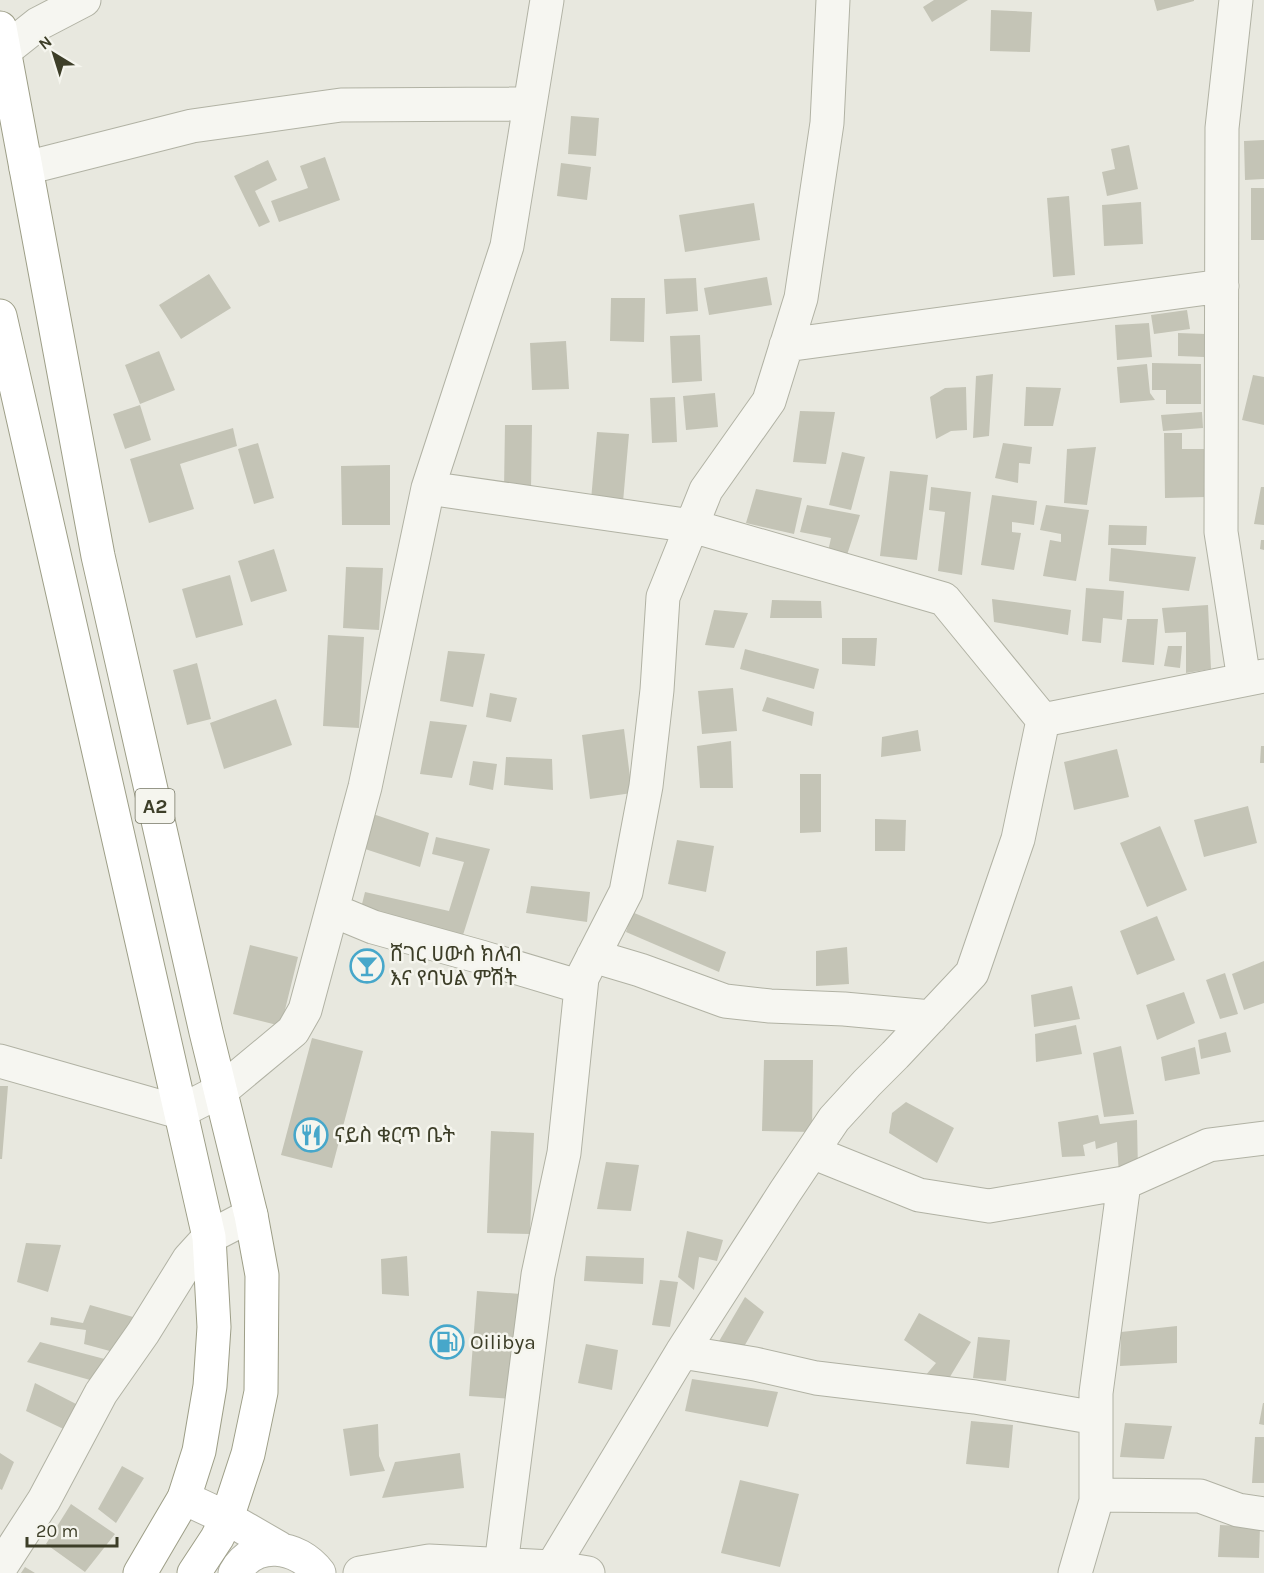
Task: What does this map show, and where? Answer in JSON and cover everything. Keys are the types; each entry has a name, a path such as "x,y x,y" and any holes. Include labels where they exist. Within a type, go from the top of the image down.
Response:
{"main road":[{"name":"A2","path":"2,40 98,556 206,1032 251,1215 262,1275 261,1392 248,1454 217,1538 194,1573"},
{"name":"A2","path":"0,316 209,1237 214,1327 210,1386 199,1451 184,1498 142,1572"},
{"path":"184,1498 226,1518 279,1548 295,1552 309,1560 319,1573"},
{"path":"236,1573 249,1558 263,1551 279,1548"}],"street":[{"path":"2,40 84,0"},
{"path":"0,1061 179,1112 222,1090 292,1031 305,1010 365,787 428,488 507,246 547,0"},
{"path":"501,1565 538,1275 564,1153 582,978 626,892 646,786 657,690 663,597 706,490 769,401 801,298 827,123 833,0"},
{"path":"1043,720 1254,678 1221,532 1222,128 1236,0"},
{"path":"26,168 192,126 341,105 530,104"},
{"path":"786,345 1222,286"},
{"path":"428,488 692,526 944,598 1043,720"},
{"path":"552,1567 682,1352 834,1119 972,973 1018,839 1043,720"},
{"path":"332,910 373,927 581,987"},
{"path":"593,956 640,970 724,1001 931,1017"},
{"path":"812,1152 920,1195 989,1206 1124,1183 1209,1145 1264,1138"},
{"path":"1075,1573 1096,1501 1096,1393 1124,1183"},
{"path":"0,1568 44,1500 101,1394 143,1333 189,1259 209,1237 251,1215"},
{"path":"682,1352 755,1364 816,1378 975,1397 1095,1418"},
{"path":"1096,1495 1200,1496 1238,1510 1264,1514"},
{"path":"360,1573 429,1561 552,1567 588,1573"}],"building":[{"path":"934,0 968,0 932,22 923,7"},
{"path":"1154,0 1194,0 1194,1 1157,11"},
{"path":"991,10 1032,12 1030,52 990,51"},
{"path":"571,116 599,118 596,156 568,154"},
{"path":"1264,140 1264,179 1245,180 1244,141"},
{"path":"1129,145 1138,189 1107,196 1102,172 1115,169 1111,149"},
{"path":"325,157 340,200 279,222 271,201 308,188 300,166"},
{"path":"268,160 277,180 255,191 270,222 259,227 234,176"},
{"path":"561,163 591,167 587,200 557,196"},
{"path":"1251,188 1264,188 1264,240 1251,240"},
{"path":"1069,196 1075,275 1053,277 1047,198"},
{"path":"1141,202 1143,244 1104,246 1102,205"},
{"path":"754,203 760,240 685,252 679,215"},
{"path":"209,274 231,308 181,339 159,305"},
{"path":"767,277 772,305 709,315 704,288"},
{"path":"696,278 698,311 666,314 664,279"},
{"path":"611,298 645,298 644,342 610,341"},
{"path":"1187,310 1190,329 1154,334 1151,315"},
{"path":"1149,323 1152,357 1117,360 1115,325"},
{"path":"1178,333 1206,334 1204,357 1178,356"},
{"path":"700,335 702,381 672,383 670,336"},
{"path":"566,341 569,389 532,390 530,343"},
{"path":"159,351 175,390 140,404 125,365"},
{"path":"1152,363 1201,364 1201,404 1166,404 1166,390 1152,390"},
{"path":"1147,364 1150,393 1155,400 1120,403 1117,367"},
{"path":"993,374 989,436 973,438 976,376"},
{"path":"1253,375 1264,377 1264,425 1242,420"},
{"path":"966,387 967,430 951,431 936,439 930,397 945,388"},
{"path":"1026,387 1061,388 1053,426 1024,426"},
{"path":"715,393 718,427 686,430 683,396"},
{"path":"675,397 677,442 652,443 650,398"},
{"path":"140,405 151,440 125,449 113,414"},
{"path":"800,411 835,412 826,464 793,462"},
{"path":"1202,412 1203,428 1163,431 1161,415"},
{"path":"505,425 532,425 531,489 504,489"},
{"path":"233,428 237,446 180,464 194,509 149,523 130,459"},
{"path":"597,432 629,434 623,502 591,500"},
{"path":"1164,433 1182,433 1182,449 1206,449 1206,497 1165,498"},
{"path":"258,443 274,498 254,504 238,449"},
{"path":"1003,443 1032,447 1030,464 1019,463 1018,483 995,478"},
{"path":"1096,447 1087,505 1064,503 1067,449"},
{"path":"842,452 865,457 851,510 829,505"},
{"path":"390,465 390,525 342,525 341,466"},
{"path":"890,471 928,475 917,560 880,556"},
{"path":"931,487 971,492 962,575 938,571 945,512 929,510"},
{"path":"1261,487 1264,487 1264,525 1254,524"},
{"path":"756,489 802,498 794,534 746,523"},
{"path":"992,495 1037,501 1034,525 1012,522 1012,532 1021,533 1014,570 981,565"},
{"path":"807,505 860,515 846,558 827,556 831,538 800,532"},
{"path":"1046,505 1089,510 1076,581 1043,576 1050,540 1061,542 1061,534 1040,530"},
{"path":"1109,525 1147,526 1146,545 1108,545"},
{"path":"1261,540 1264,540 1264,550 1260,549"},
{"path":"1111,548 1196,557 1189,591 1109,581"},
{"path":"274,549 287,591 251,602 238,561"},
{"path":"346,567 383,568 379,630 343,628"},
{"path":"230,575 243,625 196,638 182,589"},
{"path":"1086,588 1124,591 1122,620 1103,618 1101,643 1082,641"},
{"path":"992,599 1071,610 1068,635 994,622"},
{"path":"772,600 821,601 822,618 770,618"},
{"path":"1208,605 1211,669 1186,673 1186,632 1165,633 1162,608"},
{"path":"714,610 748,613 734,648 705,645"},
{"path":"1127,619 1158,619 1154,665 1122,662"},
{"path":"328,635 364,637 359,728 323,726"},
{"path":"842,638 877,638 875,666 842,664"},
{"path":"1168,646 1182,646 1180,668 1164,666"},
{"path":"745,649 819,669 814,689 740,669"},
{"path":"448,651 485,654 473,707 440,701"},
{"path":"197,663 211,719 187,725 173,670"},
{"path":"733,688 737,731 702,734 698,691"},
{"path":"490,693 517,698 511,722 486,717"},
{"path":"767,697 814,712 812,726 762,711"},
{"path":"276,699 292,745 224,769 210,723"},
{"path":"430,721 467,725 452,778 420,774"},
{"path":"624,729 632,793 590,799 582,735"},
{"path":"918,730 921,751 881,757 882,737"},
{"path":"731,741 733,788 700,788 697,746"},
{"path":"1261,746 1264,746 1264,763 1260,763"},
{"path":"1117,749 1129,797 1074,810 1064,762"},
{"path":"506,757 552,759 553,790 504,785"},
{"path":"473,761 497,764 493,790 469,785"},
{"path":"800,774 821,774 821,832 800,833"},
{"path":"1248,806 1257,843 1204,857 1194,820"},
{"path":"373,814 429,833 420,867 362,848"},
{"path":"875,819 906,820 905,851 875,851"},
{"path":"1160,826 1187,890 1147,907 1120,843"},
{"path":"436,837 490,849 463,935 359,916 365,892 449,911 464,862 432,854"},
{"path":"677,840 714,846 706,892 668,884"},
{"path":"531,886 590,892 587,922 526,913"},
{"path":"632,912 726,952 719,972 626,932"},
{"path":"1157,916 1175,960 1137,975 1120,931"},
{"path":"250,945 298,957 281,1026 233,1014"},
{"path":"847,947 849,984 816,986 816,951"},
{"path":"1264,961 1264,1003 1244,1010 1232,974"},
{"path":"1225,973 1238,1014 1220,1019 1206,980"},
{"path":"1072,986 1080,1019 1034,1027 1031,995"},
{"path":"1184,992 1195,1023 1157,1040 1146,1005"},
{"path":"1076,1025 1082,1054 1036,1062 1035,1034"},
{"path":"1226,1032 1231,1052 1201,1059 1198,1040"},
{"path":"312,1038 363,1051 332,1168 281,1155"},
{"path":"1121,1046 1134,1114 1104,1117 1093,1053"},
{"path":"1195,1047 1200,1074 1165,1081 1161,1057"},
{"path":"764,1060 813,1060 812,1132 762,1131"},
{"path":"0,1086 8,1086 2,1159 0,1159"},
{"path":"906,1102 954,1128 937,1163 889,1133 892,1113"},
{"path":"1098,1115 1100,1124 1137,1120 1138,1173 1119,1176 1117,1142 1096,1149 1095,1141 1083,1145 1085,1156 1062,1157 1058,1122"},
{"path":"491,1131 534,1133 530,1234 487,1233"},
{"path":"606,1162 639,1165 631,1211 597,1209"},
{"path":"687,1231 723,1240 717,1261 699,1257 694,1290 678,1277"},
{"path":"26,1243 61,1245 48,1292 17,1282"},
{"path":"407,1256 409,1296 382,1294 381,1259"},
{"path":"586,1256 644,1258 643,1284 584,1281"},
{"path":"660,1280 678,1282 670,1327 652,1325"},
{"path":"477,1291 521,1294 513,1399 469,1396"},
{"path":"745,1297 764,1312 738,1357 718,1343"},
{"path":"90,1305 133,1317 121,1354 84,1344 86,1330 50,1325 51,1317 83,1323"},
{"path":"919,1313 971,1342 945,1385 925,1376 936,1363 904,1340"},
{"path":"1177,1326 1177,1363 1120,1366 1121,1332"},
{"path":"978,1337 1010,1340 1006,1381 973,1378"},
{"path":"40,1342 116,1362 97,1382 27,1362"},
{"path":"586,1344 618,1350 612,1390 578,1383"},
{"path":"692,1379 778,1392 768,1427 685,1411"},
{"path":"35,1383 80,1406 74,1434 26,1411"},
{"path":"1264,1403 1264,1425 1259,1424"},
{"path":"971,1421 1013,1425 1009,1468 966,1464"},
{"path":"1125,1423 1172,1426 1164,1459 1120,1457"},
{"path":"378,1424 379,1456 385,1471 350,1476 343,1429"},
{"path":"1255,1437 1264,1437 1264,1483 1252,1483"},
{"path":"0,1453 14,1462 2,1490 0,1489"},
{"path":"460,1453 464,1488 382,1498 395,1462"},
{"path":"122,1466 144,1478 116,1523 98,1509"},
{"path":"740,1480 799,1494 780,1567 721,1553"},
{"path":"71,1504 115,1534 85,1572 46,1544"},
{"path":"1220,1525 1260,1527 1259,1558 1218,1557"},
{"path":"25,1567 35,1573 21,1573"}],"place":[{"name":"ሸገር ሀውስ ክለብ እና የባህል ምሽት","path":"367,966"},
{"name":"ናይስ ቁርጥ ቤት","path":"311,1135"},
{"name":"Oilibya","path":"447,1342"}]}
